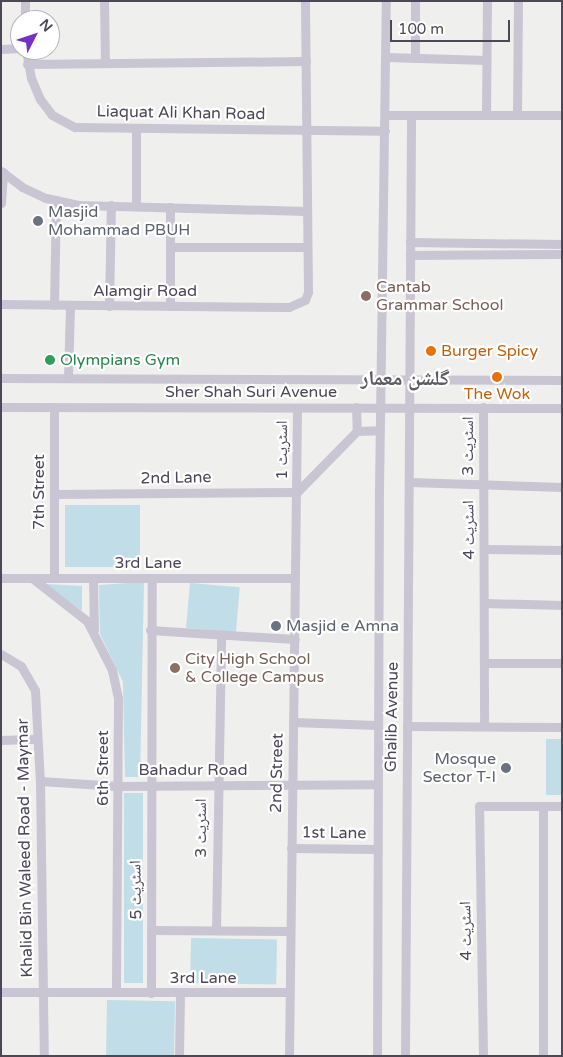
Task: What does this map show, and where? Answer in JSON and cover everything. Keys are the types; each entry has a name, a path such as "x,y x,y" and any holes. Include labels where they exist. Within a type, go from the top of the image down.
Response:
{"street":[{"path":"104,1 105,63"},
{"path":"170,247 306,247 308,129 305,1"},
{"name":"Ghalib Avenue","path":"377,1056 376,725 386,115 386,1"},
{"path":"415,1 415,58"},
{"path":"486,115 487,1"},
{"path":"517,115 518,1"},
{"path":"386,57 486,60"},
{"name":"Liaquat Ali Khan Road","path":"27,60 40,99 62,122 75,127 385,131"},
{"path":"27,64 306,61"},
{"path":"386,115 562,114"},
{"name":"Ghalib Avenue","path":"405,1056 410,482 410,115"},
{"path":"136,129 136,206"},
{"path":"2,172 22,187 56,200 111,205 306,211"},
{"path":"1,203 2,172"},
{"path":"54,305 56,200"},
{"path":"109,306 111,205"},
{"path":"170,207 170,306"},
{"path":"410,242 562,244"},
{"name":"Alamgir Road","path":"1,304 289,307 300,304 308,292 306,247"},
{"path":"410,255 562,254"},
{"path":"68,378 70,305"},
{"name":"Sher Shah Suri Avenue","path":"1,378 562,380"},
{"name":"Sher Shah Suri Avenue","path":"1,407 297,408 410,406 562,408"},
{"name":"7th Street","path":"54,407 54,578"},
{"path":"356,407 357,431"},
{"name":"اسٹریٹ 3","path":"483,407 483,485"},
{"name":"اسٹریٹ 1","path":"297,408 297,492"},
{"path":"297,492 357,431 380,430"},
{"path":"410,482 562,487"},
{"name":"اسٹریٹ 4","path":"483,485 485,603 484,726"},
{"name":"2nd Lane","path":"54,494 297,492"},
{"name":"2nd Street","path":"289,1056 291,785 297,492"},
{"path":"484,550 562,550"},
{"name":"3rd Lane","path":"1,578 295,578"},
{"name":"6th Street","path":"32,578 87,621 112,670 118,698 116,991"},
{"path":"93,578 94,633"},
{"path":"149,786 152,578"},
{"path":"485,603 562,605"},
{"path":"150,630 221,637 295,639"},
{"name":"اسٹریٹ 3","path":"216,930 216,785 221,637"},
{"name":"Khalid Bin Waleed Road - Maymar","path":"1,654 21,666 35,690 40,781 44,1056"},
{"path":"484,663 562,663"},
{"path":"293,722 376,725"},
{"path":"407,726 562,727"},
{"path":"1,740 37,739"},
{"name":"Bahadur Road","path":"40,781 118,786 376,784"},
{"name":"اسٹریٹ 5","path":"149,786 151,993"},
{"name":"اسٹریٹ 4","path":"483,1056 479,806 543,806"},
{"path":"543,1056 543,806 562,806"},
{"name":"1st Lane","path":"291,848 377,849"},
{"path":"151,930 289,931"},
{"path":"1,992 43,990 116,991"},
{"name":"3rd Lane","path":"116,991 180,994 289,992"},
{"path":"180,994 180,1056"}],"shaded area":[{"path":"65,505 140,505 140,567 65,567"},
{"path":"144,582 140,777 125,777 123,682 100,634 99,585"},
{"path":"190,583 240,587 236,632 186,628"},
{"path":"45,584 82,586 82,611"},
{"path":"546,739 562,739 562,795 546,795"},
{"path":"124,793 143,793 143,983 124,983"},
{"path":"191,938 277,940 276,984 190,983"},
{"path":"107,1000 175,1001 174,1056 106,1056"}],"place":[{"name":"Masjid Mohammad PBUH","path":"38,221"},
{"name":"Cantab Grammar School","path":"366,296"},
{"name":"Burger Spicy","path":"431,351"},
{"name":"Olympians Gym","path":"50,360"},
{"name":"The Wok","path":"497,377"},
{"name":"Masjid e Amna","path":"276,626"},
{"name":"City High School & College Campus","path":"175,668"},
{"name":"Mosque Sector T-I","path":"506,768"}],"district":[{"name":"گلشن معمار","path":"405,379"}]}
